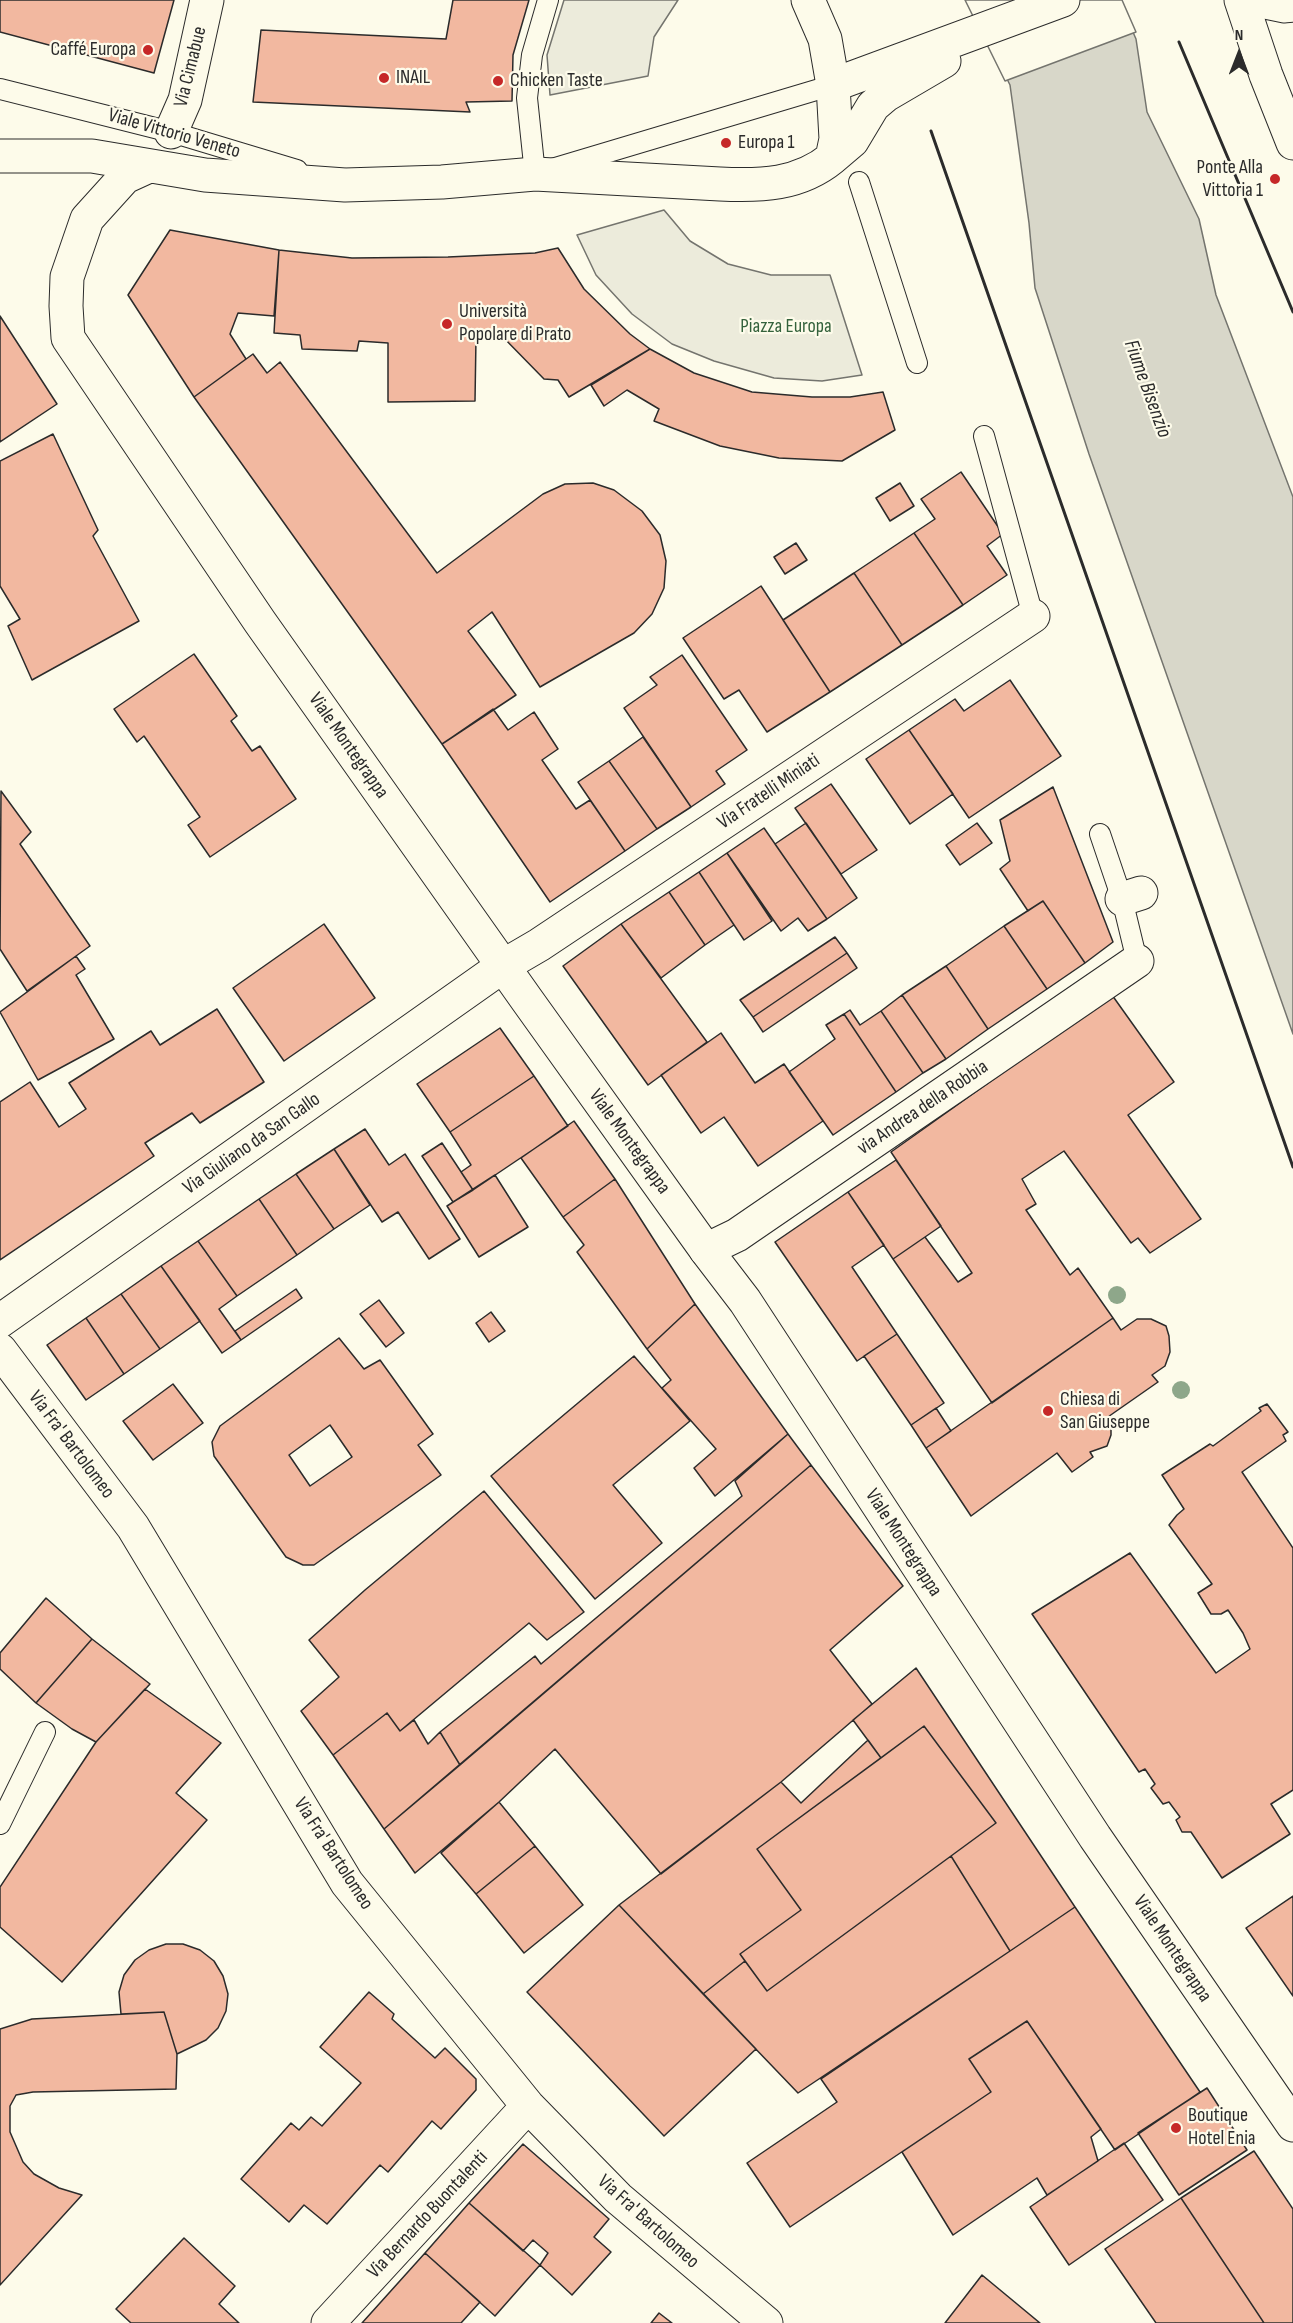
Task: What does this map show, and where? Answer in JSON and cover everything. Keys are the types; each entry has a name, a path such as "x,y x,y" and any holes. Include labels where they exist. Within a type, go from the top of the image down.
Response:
{"street":[{"name":"Via Cimabue","path":"171,132 185,100 207,0"},
{"path":"808,0 825,39 833,85 836,139 832,158"},
{"path":"833,85 1064,0"},
{"path":"1241,0 1266,75 1293,143"},
{"path":"1256,0 1285,6 1293,5"},
{"path":"535,174 720,184 788,182 810,173 852,141 873,106 886,95 1005,23"},
{"name":"Viale Vittorio Veneto","path":"0,156 92,156 205,175 345,185 442,182 535,174"},
{"name":"Viale Montegrappa","path":"149,166 125,177 87,219 67,277 68,338 260,622 503,966 745,1301 1095,1837 1293,2126"},
{"name":"Via Fratelli Miniati","path":"503,966 539,945 1033,616"},
{"name":"via Andrea della Robbia","path":"706,1250 737,1235 1137,961"},
{"name":"Via Giuliano da San Gallo","path":"0,1321 503,966"},
{"name":"Via Fra' Bartolomeo","path":"0,1350 133,1527 348,1883 528,2106 618,2198 766,2323"},
{"name":"Via Bernardo Buontalenti","path":"328,2323 528,2106"}],"lane":[{"path":"548,0 531,55 527,98 535,174 833,85"},
{"name":"Viale Vittorio Veneto","path":"0,89 171,132 345,185"},
{"path":"859,182 917,363"},
{"path":"984,436 1033,616"},
{"path":"1100,834 1131,896 1137,961"},
{"path":"0,1824 45,1732"}],"green space":[{"path":"564,0 678,0 654,37 648,76 550,95 547,55"},
{"name":"Piazza Europa","path":"664,210 690,241 728,264 771,275 830,275 862,375 822,381 774,378 714,361 672,344 632,314 596,275 577,235"}],"water":[{"name":"Fiume Bisenzio","path":"968,0 1119,0 1136,39 1147,112 1199,219 1216,295 1293,497 1293,1034 1089,454 1035,288 1029,223 1010,85"}],"pier":[{"path":"965,0 1122,0 1136,32 1005,81"}],"building":[{"path":"0,0 174,0 154,73 0,32"},
{"name":"INAIL","path":"453,0 529,0 513,55 512,101 466,102 470,112 253,102 261,30 446,39"},
{"path":"170,230 279,250 274,316 238,313 230,334 246,359 194,397 128,295"},
{"name":"Università Popolare di Prato","path":"558,248 584,289 630,334 650,349 569,397 558,380 544,379 499,333 476,338 475,401 388,402 388,343 359,341 357,351 302,349 300,335 274,333 279,250 352,258 535,253"},
{"path":"0,316 57,404 0,442"},
{"path":"650,349 694,373 752,392 812,397 850,397 883,392 895,430 842,461 779,458 720,446 654,421 659,409 627,390 604,406 591,385"},
{"path":"253,354 267,373 280,362 437,573 543,494 565,484 593,483 614,490 642,511 660,535 666,561 664,588 652,614 634,633 540,687 492,612 468,631 516,695 442,744 194,397"},
{"path":"53,434 98,530 93,536 139,621 32,680 8,626 20,619 0,586 0,461"},
{"path":"961,472 1003,534 987,546 1007,575 963,605 914,533 935,519 921,499"},
{"path":"900,483 914,506 890,521 876,498"},
{"path":"914,533 963,605 902,645 854,573"},
{"path":"796,543 807,560 785,574 774,557"},
{"path":"854,573 902,645 830,692 783,620"},
{"path":"761,586 830,692 767,732 739,690 724,699 683,638"},
{"path":"194,654 237,716 231,721 252,751 260,746 296,799 210,857 188,825 200,817 144,736 137,742 114,709"},
{"path":"682,655 747,750 716,771 725,784 691,807 624,708 657,685 650,677"},
{"path":"1010,680 1061,756 969,818 909,730 955,699 964,711"},
{"path":"493,709 508,730 534,712 558,749 542,760 576,809 590,800 625,851 550,902 442,744"},
{"path":"909,730 953,794 910,824 866,759"},
{"path":"643,737 691,807 657,829 609,761"},
{"path":"609,761 657,829 625,851 578,782"},
{"path":"831,784 877,850 841,874 795,808"},
{"path":"1053,787 1113,942 1085,963 1043,901 1028,911 1000,869 1010,861 1000,820"},
{"path":"1,791 31,832 20,844 90,946 27,991 0,949"},
{"path":"806,823 857,898 827,919 775,844"},
{"path":"977,823 992,843 960,865 946,845"},
{"path":"764,828 827,919 808,931 798,918 781,931 727,853"},
{"path":"727,853 772,921 744,940 699,872"},
{"path":"699,872 734,925 705,945 669,892"},
{"path":"669,892 705,945 661,978 621,924"},
{"path":"1043,901 1085,963 1047,989 1004,926"},
{"path":"324,924 375,998 284,1061 233,988"},
{"path":"621,924 707,1042 648,1085 563,966"},
{"path":"1004,926 1047,989 988,1029 946,966"},
{"path":"835,937 847,953 753,1017 740,1000"},
{"path":"847,953 857,968 763,1032 753,1017"},
{"path":"76,956 85,969 76,975 114,1039 38,1080 0,1012"},
{"path":"946,966 988,1029 946,1059 902,995"},
{"path":"902,995 946,1059 923,1073 881,1011"},
{"path":"1112,995 1174,1082 1128,1115 1201,1219 1150,1253 1138,1238 1131,1243 1064,1151 1022,1179 1036,1204 1026,1210 1070,1275 1078,1268 1113,1318 992,1403 893,1259 925,1237 958,1282 972,1273 891,1152"},
{"path":"217,1009 264,1082 200,1123 192,1113 145,1143 154,1156 0,1260 0,1102 30,1082 59,1127 86,1109 69,1083 151,1031 160,1045"},
{"path":"850,1010 860,1025 881,1011 923,1073 896,1092 844,1014"},
{"path":"844,1014 896,1092 833,1135 789,1072 835,1039 826,1025"},
{"path":"500,1028 534,1076 450,1132 417,1084"},
{"path":"721,1033 755,1083 784,1064 823,1121 758,1166 724,1117 701,1133 661,1075"},
{"path":"534,1076 568,1126 473,1190 461,1172 471,1165 450,1132"},
{"path":"574,1121 615,1179 563,1217 521,1158"},
{"path":"365,1129 389,1165 405,1154 460,1239 429,1259 398,1212 382,1222 334,1149"},
{"path":"442,1143 473,1190 453,1202 422,1156"},
{"path":"334,1149 370,1205 334,1229 296,1174"},
{"path":"896,1160 941,1226 893,1259 848,1192"},
{"path":"296,1174 334,1229 297,1255 259,1199"},
{"path":"495,1175 528,1227 479,1257 447,1206"},
{"path":"615,1179 695,1304 647,1349 577,1252 584,1245 563,1217"},
{"path":"848,1192 884,1245 852,1267 897,1334 857,1361 775,1242"},
{"path":"259,1199 297,1255 237,1296 198,1241"},
{"path":"198,1241 237,1296 219,1309 241,1340 222,1353 161,1266"},
{"path":"161,1266 200,1321 160,1349 121,1294"},
{"path":"296,1289 302,1298 241,1340 235,1331"},
{"path":"121,1294 160,1349 124,1374 86,1318"},
{"path":"379,1300 404,1333 386,1347 360,1314"},
{"path":"695,1304 788,1434 715,1496 694,1468 716,1449 662,1388 671,1380 647,1349"},
{"path":"491,1312 505,1331 489,1342 476,1323"},
{"path":"86,1318 124,1374 86,1400 47,1345"},
{"name":"Chiesa di San Giuseppe","path":"1113,1318 1121,1330 1137,1319 1151,1319 1166,1326 1170,1352 1165,1366 1152,1375 1158,1382 1105,1419 1111,1427 1111,1435 1107,1446 1090,1452 1093,1457 1072,1472 1057,1453 971,1516 926,1448"},
{"path":"897,1334 944,1403 911,1425 864,1356"},
{"path":"339,1338 364,1369 380,1360 433,1434 418,1445 441,1475 314,1565 303,1565 286,1557 214,1456 212,1442 220,1426","holes":["330,1425 352,1457 310,1486 289,1455"]},
{"path":"634,1356 690,1421 613,1485 662,1543 595,1599 491,1476"},
{"path":"173,1384 203,1423 153,1460 123,1421"},
{"path":"1267,1404 1288,1432 1283,1435 1286,1441 1242,1472 1293,1548 1293,1790 1271,1804 1290,1834 1222,1878 1191,1832 1182,1832 1176,1820 1180,1817 1169,1802 1163,1804 1151,1788 1155,1784 1145,1769 1139,1772 1032,1614 1130,1553 1216,1673 1250,1649 1228,1610 1221,1614 1211,1614 1198,1593 1212,1584 1169,1525 1184,1509 1162,1475 1210,1444 1213,1446 1261,1411 1259,1408"},
{"path":"936,1408 951,1431 926,1448 911,1425"},
{"path":"788,1434 811,1465 460,1765 440,1732 535,1656 541,1664 742,1496 735,1481"},
{"path":"811,1465 903,1586 830,1650 872,1704 781,1782 661,1874 555,1749 499,1802 415,1873 384,1829"},
{"path":"484,1491 584,1612 547,1640 529,1623 400,1731 387,1713 333,1755 301,1711 339,1677 309,1640"},
{"path":"46,1598 92,1639 36,1703 0,1669 0,1653"},
{"path":"92,1639 150,1684 96,1742 72,1729 36,1703"},
{"path":"916,1668 1075,1907 1010,1951 951,1856 996,1823 924,1726 881,1758 853,1720"},
{"path":"145,1689 221,1743 176,1793 207,1820 62,1982 0,1927 0,1887 96,1742"},
{"path":"387,1713 400,1731 414,1720 428,1744 440,1732 460,1765 384,1829 333,1755"},
{"path":"924,1726 996,1823 767,1991 740,1954 801,1910 757,1849"},
{"path":"868,1740 881,1758 757,1849 801,1910 740,1954 745,1961 703,1994 619,1905 781,1782 801,1803"},
{"path":"499,1802 535,1846 476,1894 441,1853"},
{"path":"535,1846 583,1905 524,1953 476,1894"},
{"path":"951,1856 1010,1951 798,2093 703,1994 745,1961 767,1991"},
{"path":"1293,1896 1293,1996 1246,1928"},
{"path":"619,1905 756,2049 664,2136 527,1992"},
{"path":"1075,1907 1200,2092 1115,2150 1027,2021 969,2059 991,2092 790,2227 747,2163 837,2102 821,2079"},
{"path":"166,1944 183,1944 200,1950 214,1961 223,1976 228,1994 226,2011 218,2028 206,2040 177,2054 164,2012 121,2014 119,1992 124,1975 135,1960 149,1950"},
{"path":"369,1992 394,2014 392,2019 435,2058 445,2048 476,2079 476,2090 441,2129 432,2121 388,2172 380,2165 327,2224 304,2205 289,2222 241,2179 291,2123 299,2130 311,2117 322,2126 361,2083 320,2047"},
{"path":"164,2012 177,2054 176,2089 33,2092 16,2095 10,2106 10,2132 23,2162 34,2174 59,2188 82,2195 0,2285 0,2029 32,2019"},
{"path":"1027,2021 1101,2129 1091,2137 1098,2161 1047,2195 1037,2178 953,2235 902,2152 991,2092 969,2059"},
{"path":"1207,2088 1247,2150 1179,2195 1138,2133"},
{"path":"1124,2143 1163,2200 1069,2265 1030,2207"},
{"path":"523,2144 609,2219 594,2237 611,2252 572,2295 540,2265 548,2253 533,2240 523,2251 469,2203"},
{"path":"1254,2151 1293,2209 1293,2323 1264,2323 1181,2198"},
{"path":"1181,2198 1264,2323 1156,2323 1105,2249"},
{"path":"469,2203 540,2265 495,2316 425,2253"},
{"path":"184,2238 235,2286 219,2304 239,2323 131,2323 116,2309"},
{"path":"425,2253 480,2302 461,2323 362,2323"},
{"path":"982,2275 1040,2323 945,2323"},
{"path":"659,2313 672,2323 651,2323"}],"wall":[{"path":"1179,42 1293,312"},
{"path":"931,131 1293,1167"}],"place":[{"name":"Caffé Europa","path":"148,50"},
{"name":"INAIL","path":"384,78"},
{"name":"Chicken Taste","path":"498,81"},
{"name":"Europa 1","path":"726,143"},
{"name":"Ponte Alla Vittoria 1","path":"1275,179"},
{"name":"Università Popolare di Prato","path":"447,324"},
{"name":"Chiesa di San Giuseppe","path":"1048,1411"},
{"name":"Boutique Hotel Enia","path":"1176,2128"}]}
